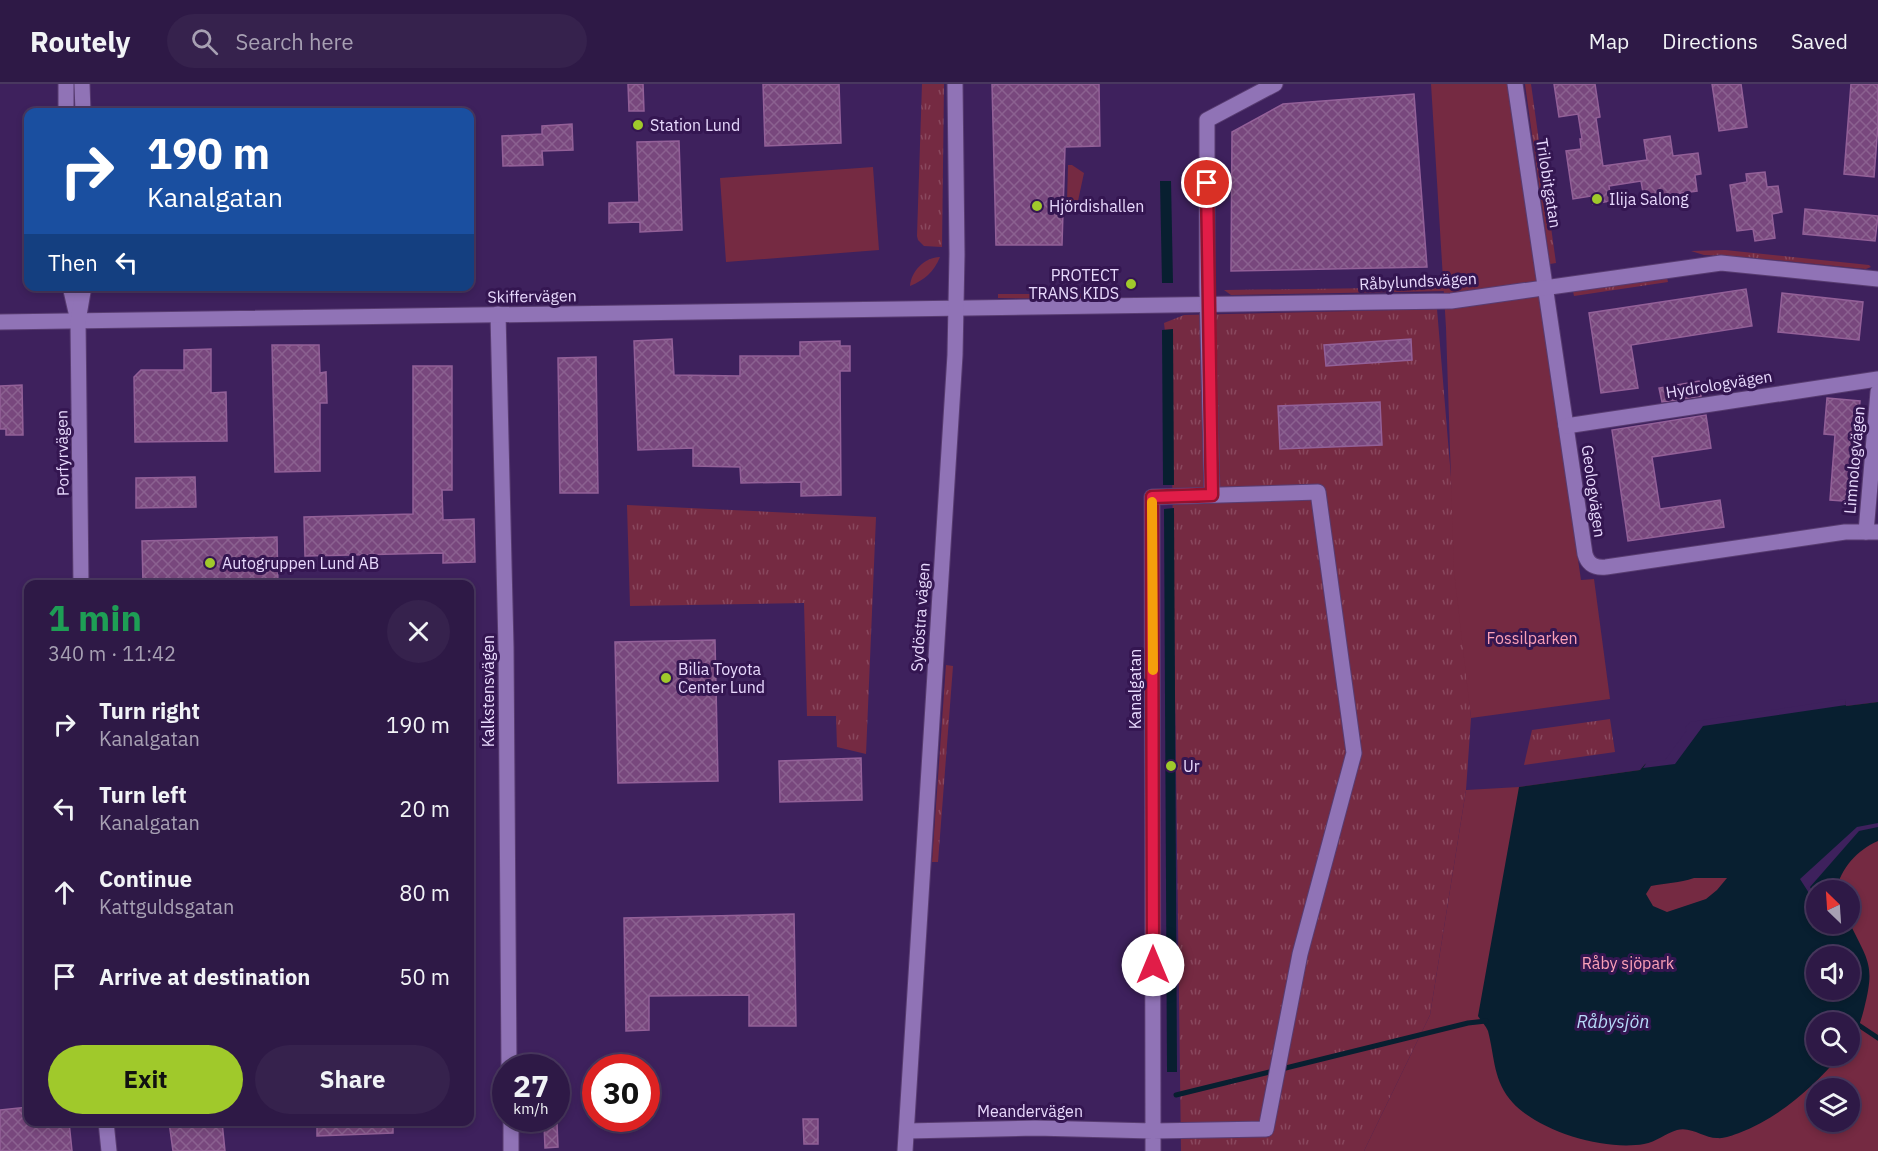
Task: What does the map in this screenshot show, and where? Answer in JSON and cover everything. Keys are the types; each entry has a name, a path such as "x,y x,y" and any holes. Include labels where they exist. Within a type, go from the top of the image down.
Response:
{"street":[{"path":"66,84 66,108"},
{"path":"82,84 83,108"},
{"name":"Sydöstra vägen","path":"905,1151 950,440 956,307 955,84"},
{"path":"1212,495 1207,120 1275,84"},
{"name":"Trilobitgatan","path":"1515,84 1546,288"},
{"name":"Råbylundsvägen","path":"956,307 1451,301 1721,262 1878,279"},
{"name":"Geologvägen","path":"1546,288 1585,554 1590,563 1606,567 1845,532 1872,532"},
{"name":"Porfyrvägen","path":"71,291 78,321"},
{"name":"Porfyrvägen","path":"81,580 78,321 83,291"},
{"name":"Skiffervägen","path":"0,322 956,307"},
{"name":"Kalkstensvägen","path":"498,314 506,647 509,1054"},
{"name":"Hydrologvägen","path":"1566,426 1878,379"},
{"name":"Limnologvägen","path":"1872,532 1878,392"},
{"name":"Kanalgatan","path":"1153,1151 1152,497 1318,492 1354,753 1300,954 1275,1081"},
{"name":"Meandervägen","path":"907,1131 1035,1128 1153,1131 1266,1129 1275,1081"},
{"path":"106,1126 109,1151"},
{"path":"511,1132 511,1151"}],"green space":[{"path":"922,84 944,84 942,247 924,246 917,236"},
{"name":"Fossilparken","path":"1431,84 1509,84 1581,580 1594,579 1610,699 1471,718 1454,571 1446,328"},
{"path":"1525,84 1531,84 1556,263 1550,264"},
{"path":"1068,165 1084,173 1078,201 1067,202"},
{"path":"873,167 879,250 726,262 720,178"},
{"path":"1725,250 1871,267 1866,269 1704,255 1691,251"},
{"path":"940,257 928,275 910,286 913,275 924,262"},
{"path":"1667,278 1668,282 1574,296 1573,291"},
{"path":"1450,287 1450,291 1231,295 1224,290"},
{"path":"998,294 1092,294 1091,299 998,298"},
{"path":"1437,309 1471,718 1466,790 1430,1015 1364,1151 1181,1151 1171,384 1164,323 1184,315"},
{"path":"627,505 876,517 866,754 837,747 836,716 807,716 804,603 630,606"},
{"path":"946,665 953,666 938,862 932,862"},
{"name":"Råbysjön","path":"1845,701 1846,706 1878,702 1878,1151 1364,1151 1430,1015 1466,790 1519,787 1640,770 1645,764 1665,761"},
{"path":"1610,719 1615,752 1524,765 1532,730"}],"water":[{"path":"1160,181 1171,181 1173,283 1162,283"},
{"path":"1173,329 1174,485 1163,485 1162,330"},
{"path":"1174,508 1177,1072 1167,1072 1164,509"},
{"name":"Råbysjön","path":"1845,701 1846,706 1878,702 1878,841 1863,849 1851,861 1840,880 1806,880 1806,934 1855,934 1866,956 1869,983 1860,1022 1860,1012 1806,1012 1806,1066 1830,1066 1819,1078 1806,1078 1806,1090 1768,1119 1725,1137 1717,1138 1682,1129 1644,1144 1611,1145 1556,1131 1539,1123 1513,1103 1506,1095 1498,1078 1488,1031 1478,1016 1519,787 1640,770 1645,764 1665,761 1693,724","holes":["1694,878 1727,878 1706,899 1667,912 1653,906 1646,894 1651,886"]}],"pier":[{"path":"1845,699 1846,705 1703,726 1675,764 1643,768 1647,762 1665,760 1687,730 1685,728 1690,722"},
{"path":"1878,823 1878,827 1859,831 1816,880 1806,880 1806,888 1800,879 1857,827"}],"building":[{"path":"628,84 643,84 644,111 629,111"},
{"path":"763,84 839,84 841,143 765,146"},
{"path":"992,84 1099,84 1100,146 1065,147 1062,245 996,245"},
{"path":"1554,84 1595,84 1600,117 1596,118 1603,166 1647,160 1644,140 1670,136 1673,156 1698,153 1701,174 1695,175 1697,191 1644,198 1641,181 1609,186 1611,201 1593,204 1591,196 1573,199 1566,151 1581,149 1580,139 1582,139 1578,114 1559,117"},
{"path":"1712,84 1741,84 1747,127 1719,131"},
{"path":"1851,84 1878,84 1874,177 1844,174"},
{"path":"1414,94 1427,267 1231,271 1232,132 1283,104"},
{"path":"572,124 573,150 542,151 543,165 503,166 502,136 542,134 542,126"},
{"path":"679,141 682,230 640,232 640,222 609,223 609,203 639,202 637,142"},
{"path":"1765,172 1767,187 1778,186 1782,212 1772,214 1775,238 1755,241 1753,229 1737,231 1730,185 1747,182 1746,174"},
{"path":"1805,209 1878,216 1875,241 1803,234"},
{"path":"1746,289 1752,326 1631,345 1638,388 1601,393 1589,313"},
{"path":"1782,293 1863,302 1859,340 1778,332"},
{"path":"672,339 674,375 740,376 740,356 800,356 800,342 840,341 840,346 850,346 850,371 840,371 841,495 801,496 801,482 741,483 740,467 693,466 693,448 638,450 634,341"},
{"path":"1411,339 1412,360 1326,366 1324,345"},
{"path":"272,345 319,345 320,373 326,372 327,403 320,403 320,471 275,472"},
{"path":"211,349 211,393 226,392 227,441 135,442 134,377 141,370 184,370 184,350"},
{"path":"596,357 598,493 560,493 558,358"},
{"path":"413,366 452,366 452,490 442,490 443,520 474,519 475,562 443,563 443,553 305,556 304,517 413,514"},
{"path":"1699,381 1701,396 1662,402 1659,388"},
{"path":"22,385 23,435 6,435 6,429 0,429 0,386"},
{"path":"1827,398 1860,401 1857,434 1862,434 1857,502 1830,500 1835,435 1824,434"},
{"path":"1380,402 1382,445 1280,449 1278,406"},
{"path":"1706,415 1711,448 1652,457 1660,509 1720,500 1724,527 1628,541 1612,430"},
{"path":"195,477 196,507 136,508 136,478"},
{"name":"Autogruppen Lund AB","path":"277,537 278,580 143,580 142,541"},
{"name":"Bilia Toyota Center Lund","path":"715,640 718,781 618,783 615,642"},
{"path":"861,758 862,800 780,802 779,761"},
{"path":"794,914 796,1026 749,1026 749,995 649,996 649,1030 626,1031 624,918"},
{"path":"24,1107 24,1126 69,1126 72,1151 0,1151 0,1110"},
{"path":"803,1119 818,1119 818,1144 804,1144"},
{"path":"170,1126 222,1126 225,1151 173,1151"},
{"path":"317,1126 393,1126 393,1133 317,1136"},
{"path":"544,1132 557,1132 558,1147 545,1148"}],"waterway":[{"path":"1176,1095 1468,1023 1486,1021"},
{"path":"1860,1026 1878,1038"}],"slow traffic":[{"path":"1152,502 1153,670"}],"place":[{"name":"Station Lund","path":"638,125"},
{"name":"Ilija Salong","path":"1597,199"},
{"name":"Hjördishallen","path":"1037,206"},
{"name":"PROTECT TRANS KIDS","path":"1131,284"},
{"name":"Autogruppen Lund AB","path":"210,563"},
{"name":"Bilia Toyota Center Lund","path":"666,678"},
{"name":"Ur","path":"1171,766"}],"route":[{"path":"1153,965 1152,497 1212,495 1207,183"}],"park label":[{"name":"Råby sjöpark","path":"1628,963"}]}
